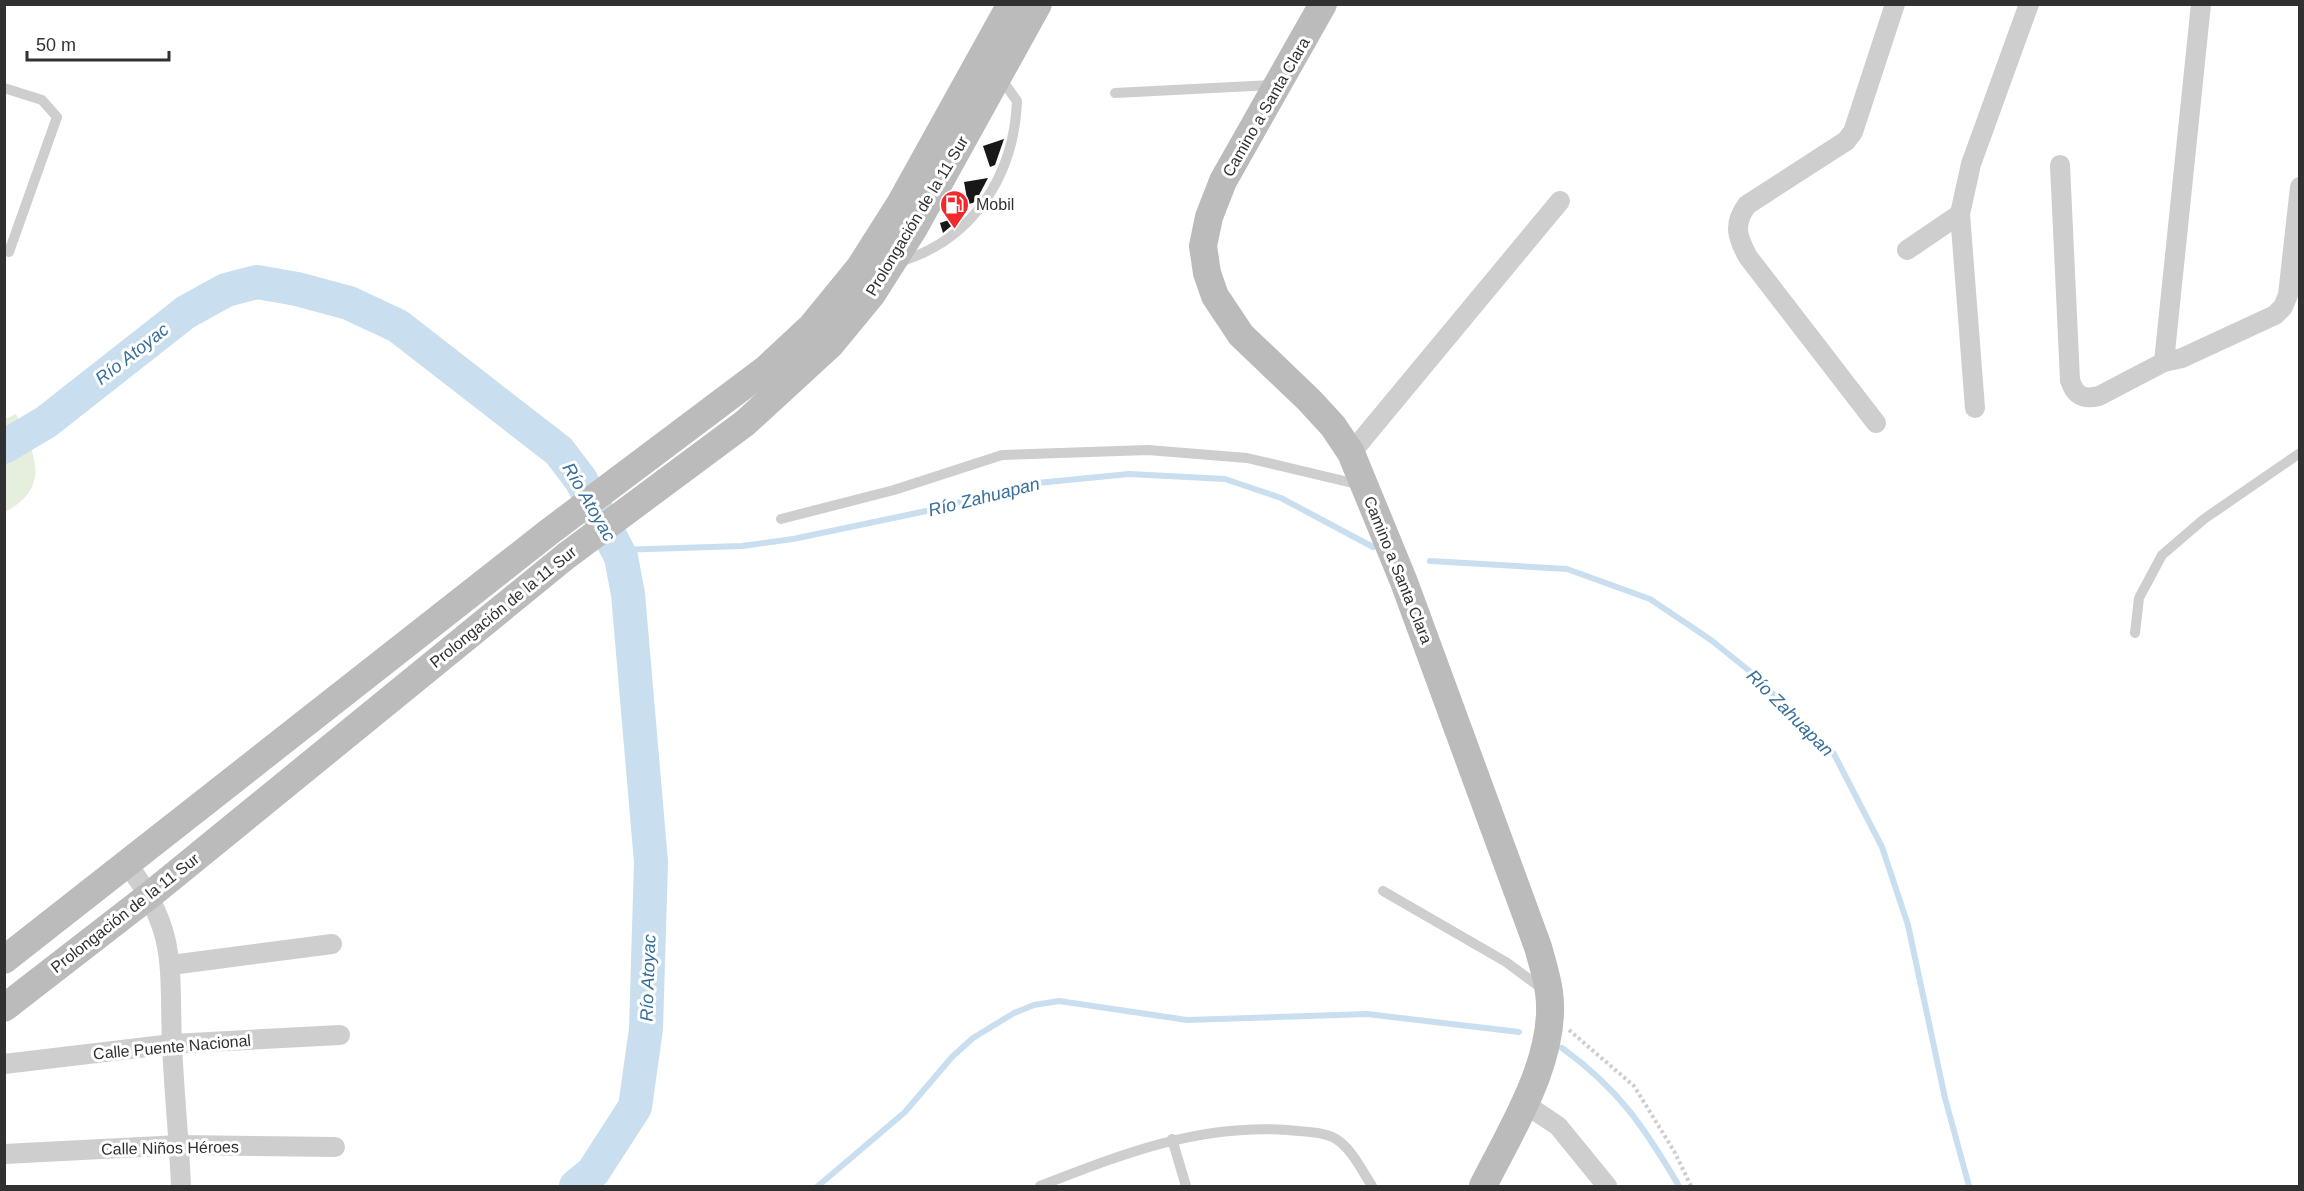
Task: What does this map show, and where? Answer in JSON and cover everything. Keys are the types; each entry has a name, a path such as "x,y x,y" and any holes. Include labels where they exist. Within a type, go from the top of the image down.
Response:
{"main road":[{"name":"Prolongación de la 11 Sur","path":"4,960 660,448 766,369 820,336 872,294 891,265 990,68 1011,4"},
{"name":"Prolongación de la 11 Sur","path":"4,1008 150,895 566,556 753,417 820,336 860,267 990,68 1038,4"},
{"name":"Camino a Santa Clara","path":"1323,4 1223,181 1209,217 1203,246 1207,273 1215,296 1241,335 1309,399 1333,426 1351,453 1404,582 1518,887 1538,947 1549,1004 1544,1054 1525,1104 1483,1186"}],"street":[{"path":"1876,423 1748,257 1736,230 1739,215 1747,205 1846,141 1853,132 1895,4"},
{"path":"1975,408 1960,214 1971,164 2029,4"},
{"path":"2164,362 2201,4"},
{"path":"2060,165 2070,380 2074,391 2080,397 2099,396 2164,362 2182,358 2275,315 2283,307 2288,296 2300,187"},
{"path":"1351,453 1560,201"},
{"path":"1907,250 1960,214"},
{"path":"128,865 150,895 159,914 171,965 172,1044 181,1186"},
{"path":"171,965 332,944"},
{"name":"Calle Puente Nacional","path":"4,1064 172,1044 340,1035"},
{"path":"1525,1104 1558,1126 1607,1186"},
{"name":"Calle Niños Héroes","path":"4,1154 180,1145 335,1147"}],"lane":[{"path":"891,265 927,252 959,231 985,203 996,187 1012,146 1017,101 990,68"},
{"path":"1115,93 1279,84"},
{"path":"4,88 42,100 57,117 9,252"},
{"path":"781,519 894,490 1002,455 1148,450 1247,458 1365,486"},
{"path":"2135,633 2139,598 2162,555 2204,519 2300,453"},
{"path":"1383,891 1506,962 1549,1004"},
{"path":"1040,1186 1126,1152 1172,1139 1255,1128 1324,1133 1338,1140 1352,1154 1371,1186"},
{"path":"1172,1139 1186,1186"}],"path":[{"path":"1549,1004 1634,1086 1674,1151 1691,1186"}],"green space":[{"path":"16,414 33,455 34,480 30,491 20,502 5,512 5,419"}],"building":[{"path":"1004,139 995,165 990,167 983,146"},
{"name":"Mobil","path":"988,178 978,197 973,203 968,204 964,182"},
{"path":"963,216 943,233 940,223"}],"waterway":[{"name":"Río Atoyac","path":"4,447 46,422 186,312 226,290 257,282 297,289 349,303 398,326 559,451 581,480 621,557 628,594 651,862 646,1029 635,1107 593,1172 576,1186"},
{"name":"Río Zahuapan","path":"617,550 742,546 793,539 931,510 1027,484 1129,474 1225,479 1281,498 1373,547"},
{"name":"Río Zahuapan","path":"1430,561 1567,569 1650,599 1711,640 1752,673 1834,754 1882,847 1908,925 1945,1098 1969,1186"},
{"path":"818,1186 905,1112 952,1057 973,1038 1014,1013 1034,1005 1059,1001 1187,1020 1367,1014 1519,1032"},
{"path":"1562,1048 1582,1063 1629,1110 1679,1186"}],"place":[{"name":"Mobil","path":"955,230"}]}
